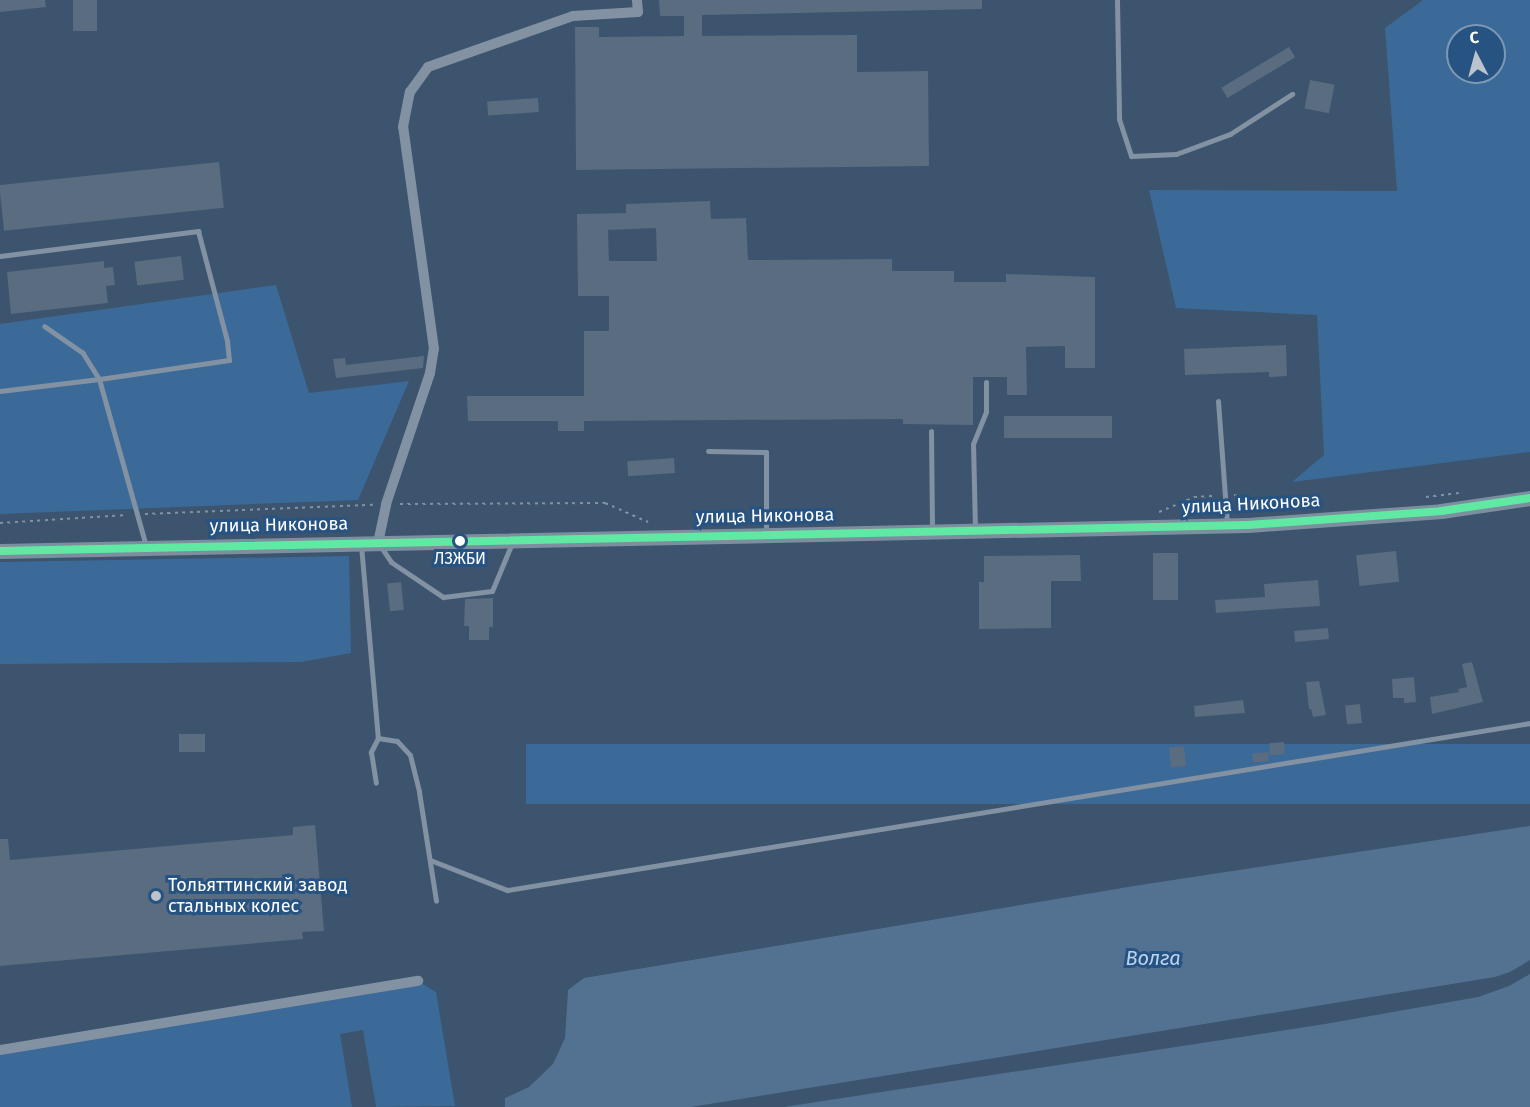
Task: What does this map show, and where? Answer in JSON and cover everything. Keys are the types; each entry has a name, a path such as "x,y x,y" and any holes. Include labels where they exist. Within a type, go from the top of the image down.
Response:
{"main road":[{"name":"улица Никонова","path":"0,550 512,542 1227,526 1441,511 1530,498"}],"street":[{"path":"378,543 386,504 430,373 434,348 403,127 410,92 428,67 573,16 638,12 637,0"},
{"path":"0,1050 418,981"}],"lane":[{"path":"1118,0 1119,120 1131,156 1176,154 1230,134 1292,94"},
{"path":"0,256 198,231 227,341 229,360 0,391"},
{"path":"44,326 83,353 99,379 146,548"},
{"path":"975,531 973,444 986,411 986,382"},
{"path":"1218,401 1227,526"},
{"path":"931,431 932,532"},
{"path":"708,451 766,452 766,536"},
{"path":"378,543 391,562 443,597 492,591 512,542"},
{"path":"361,543 378,738 371,753 376,783"},
{"path":"430,860 507,890 1530,723"},
{"path":"378,738 397,741 410,755 419,792 436,901"}],"shaded area":[{"path":"1423,0 1530,0 1530,452 1292,482 1324,455 1317,315 1176,308 1149,190 1397,191 1385,28"},
{"path":"276,285 309,393 409,381 358,500 0,514 0,324"},
{"path":"349,556 351,653 301,662 0,664 0,562"},
{"path":"526,744 1530,744 1530,804 526,804"},
{"path":"418,981 436,992 455,1106 376,1107 363,1030 340,1034 352,1107 0,1107 0,1050"}],"water":[{"name":"Волга","path":"1530,826 1530,960 1510,972 1495,977 691,1107 505,1107 505,1098 529,1087 553,1064 565,1038 568,990 584,978 1140,885"},
{"path":"1530,974 1530,1107 784,1107 1325,1024 1478,997 1509,986"}],"building":[{"path":"0,0 45,0 46,7 0,12"},
{"path":"73,0 97,0 97,31 73,31"},
{"path":"659,0 982,0 982,9 702,15 702,36 857,35 857,72 928,71 929,166 576,170 575,27 599,27 599,37 684,36 684,16 660,16"},
{"path":"1289,47 1295,57 1227,98 1221,88"},
{"path":"1310,80 1335,85 1329,113 1304,108"},
{"path":"538,98 539,112 488,116 487,102"},
{"path":"219,162 224,208 4,231 0,185"},
{"path":"710,201 711,219 746,218 748,260 892,259 892,271 954,271 954,282 1006,282 1006,274 1095,277 1095,368 1065,368 1065,346 1026,347 1027,395 1007,395 1007,377 973,377 973,425 903,424 903,419 584,421 584,431 558,431 558,421 468,421 467,396 584,396 584,331 609,331 609,296 578,296 577,214 626,213 626,204","holes":["656,228 657,261 609,261 608,230"]},
{"path":"181,256 184,280 137,286 134,262"},
{"path":"104,261 104,268 113,267 115,285 106,286 108,303 11,314 7,272"},
{"path":"1286,345 1287,376 1269,377 1269,372 1185,375 1184,349"},
{"path":"424,356 423,368 336,378 333,359 345,358 346,365"},
{"path":"1004,416 1112,416 1112,438 1004,438"},
{"path":"674,458 675,473 628,476 627,461"},
{"path":"1396,551 1399,582 1359,586 1356,555"},
{"path":"1153,553 1178,553 1178,600 1153,600"},
{"path":"1080,555 1081,581 1051,581 1051,628 979,629 979,582 984,582 984,556"},
{"path":"1318,580 1320,606 1216,613 1215,600 1265,597 1264,584"},
{"path":"401,582 404,610 390,611 387,583"},
{"path":"493,598 493,627 489,627 489,640 469,640 469,626 464,626 465,599"},
{"path":"1328,628 1329,639 1295,642 1294,631"},
{"path":"1472,662 1483,702 1432,714 1430,697 1459,692 1458,689 1467,687 1462,664"},
{"path":"1414,677 1416,702 1404,703 1404,698 1393,698 1392,679"},
{"path":"1319,681 1326,715 1313,717 1309,709 1306,682"},
{"path":"1243,700 1245,713 1195,717 1194,706"},
{"path":"1360,704 1362,723 1347,724 1345,706"},
{"path":"179,734 205,734 205,752 179,752"},
{"path":"1284,742 1285,754 1270,755 1269,743"},
{"path":"1184,746 1186,766 1171,767 1169,748"},
{"path":"1268,752 1269,761 1253,763 1252,754"},
{"name":"Тольяттинский завод стальных колес","path":"315,825 324,931 302,932 303,939 0,966 0,839 8,839 10,860 293,835 293,827"}],"transit line":[{"path":"0,551 1248,525 1441,511 1530,498"}],"place":[{"name":"ЛЗЖБИ","path":"460,541"},
{"name":"Тольяттинский завод стальных колес","path":"156,896"}]}
